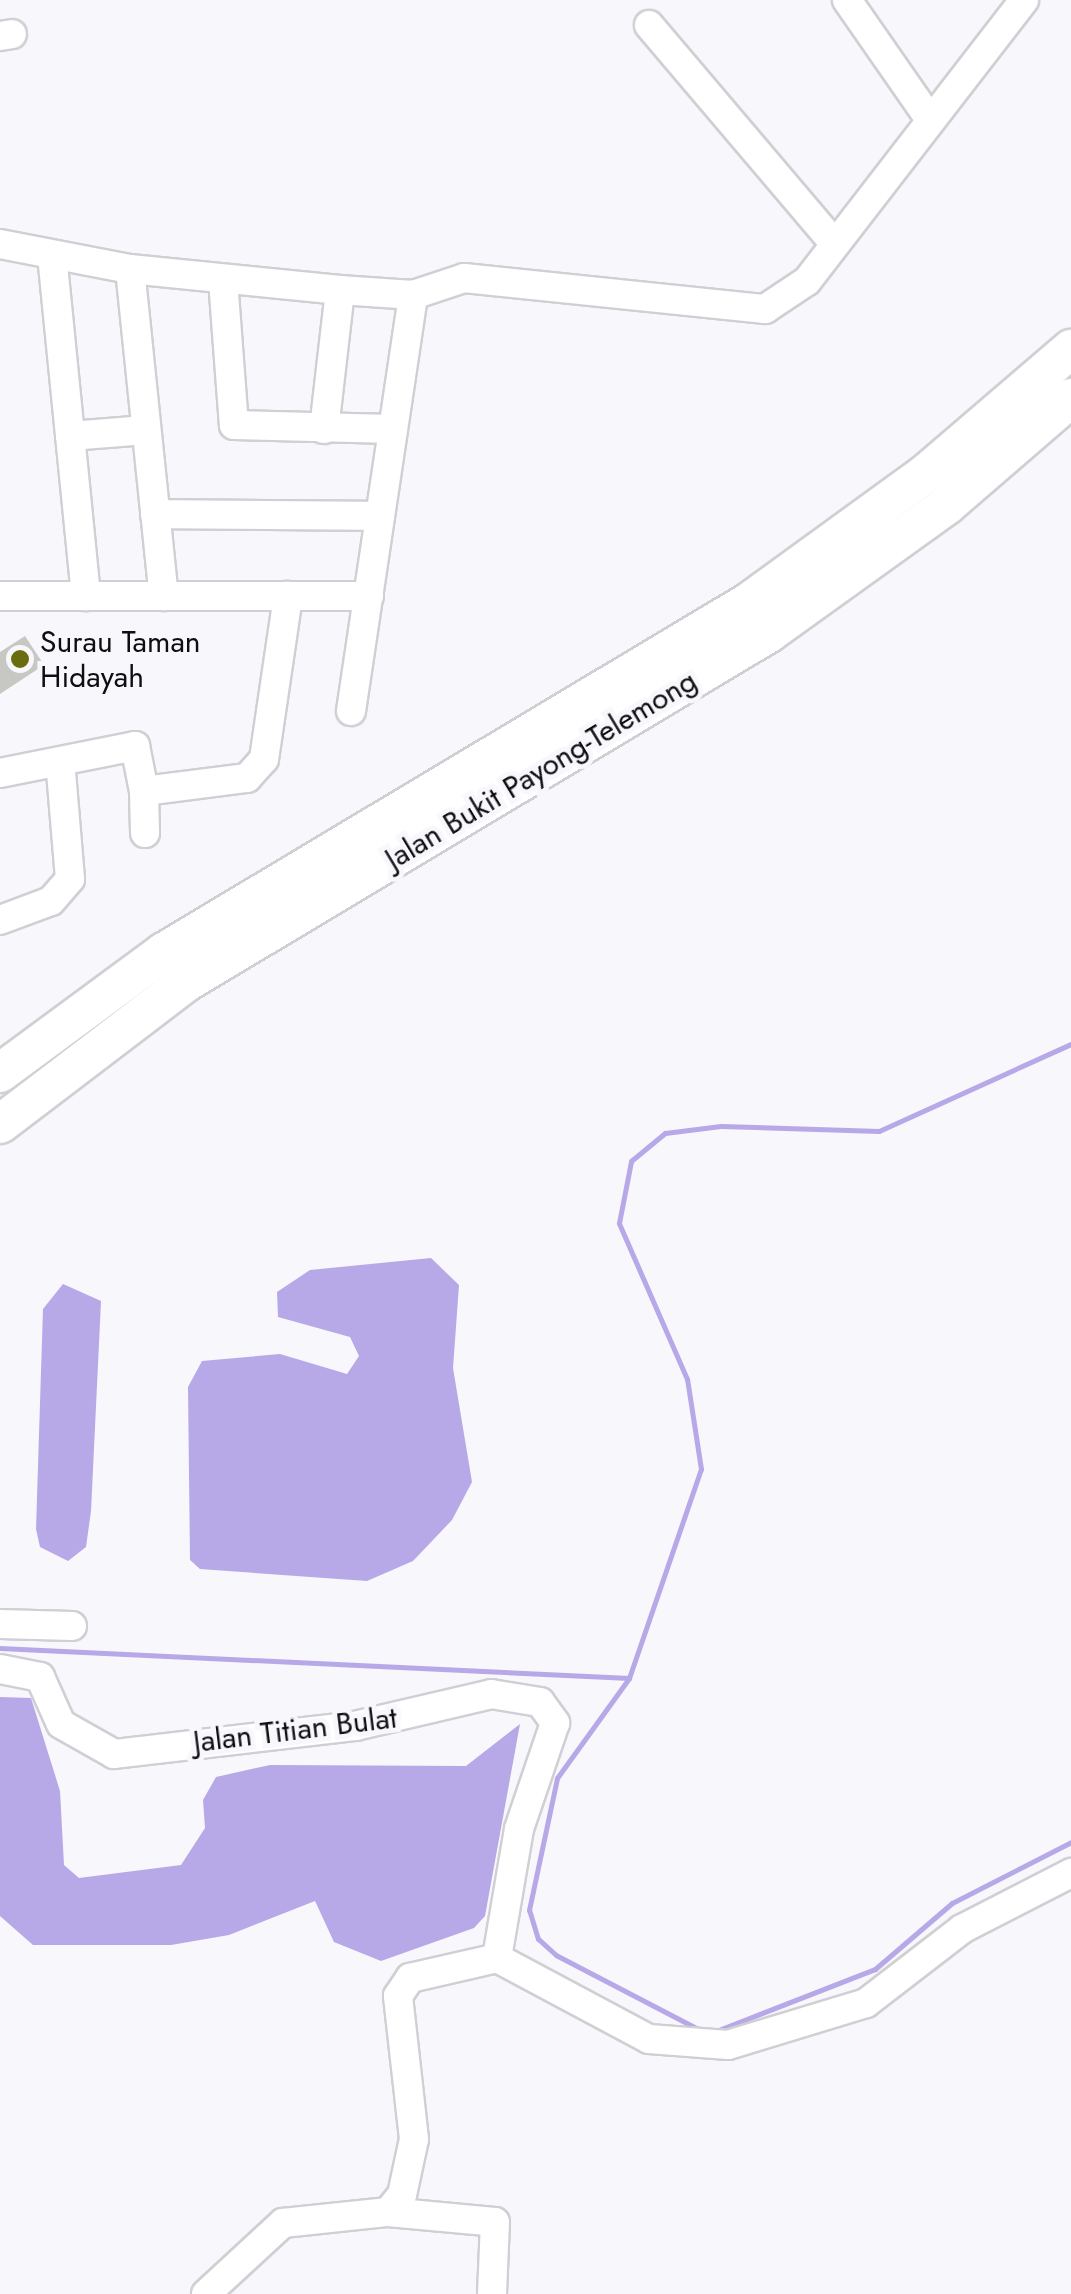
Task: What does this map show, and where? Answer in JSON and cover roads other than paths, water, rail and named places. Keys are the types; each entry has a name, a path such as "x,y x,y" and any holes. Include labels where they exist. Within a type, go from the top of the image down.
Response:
{"highway":[{"name":"Jalan Bukit Payong-Telemong","path":"0,1073 164,952 749,602 924,476 1071,349"},
{"name":"Jalan Bukit Payong-Telemong","path":"0,1124 184,983 769,633 947,505 1071,398"}],"street":[{"path":"847,0 929,118"},
{"path":"0,244 130,269 340,290 414,295 464,278 765,309 792,297 1024,0"},
{"path":"649,25 835,244"},
{"path":"52,255 86,596"},
{"path":"130,269 164,596"},
{"path":"224,280 234,425 393,430"},
{"path":"324,429 340,290"},
{"path":"352,711 414,295"},
{"path":"70,436 146,430"},
{"path":"155,514 380,516"},
{"path":"0,596 368,596"},
{"path":"144,791 236,782 258,769 288,596"},
{"path":"0,773 135,746 144,791 145,833"},
{"path":"0,920 52,901 70,879 60,760"},
{"path":"0,1624 72,1626"},
{"name":"Jalan Titian Bulat","path":"0,1669 40,1677 61,1724 114,1754 355,1726 491,1694 540,1702 554,1722 519,1829 497,1958"},
{"path":"388,2212 407,2185 414,2138 399,1990 410,1978 497,1958 648,2039 728,2045 866,2003 962,1929 1071,1873"},
{"path":"206,2294 282,2223 388,2212 495,2222 492,2294"}],"waterway":[{"path":"700,2030 556,1955 538,1939 529,1910 557,1778 629,1678 701,1469 687,1379 619,1223 631,1161 665,1133 721,1126 879,1131 1071,1044"},
{"path":"0,1648 629,1678"},
{"path":"716,2031 875,1969 952,1903 1071,1842"}],"place":[{"name":"Surau Taman Hidayah","path":"20,659"}]}
